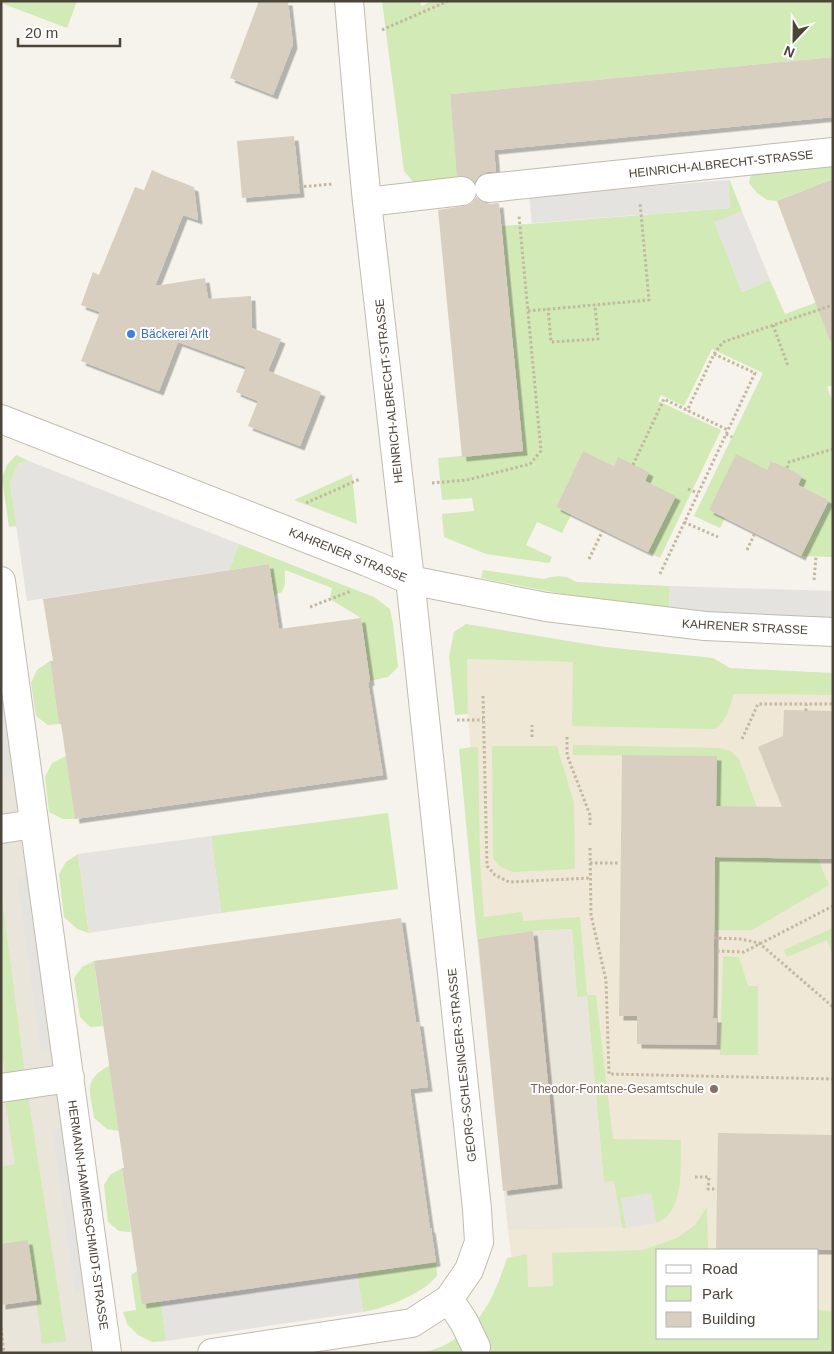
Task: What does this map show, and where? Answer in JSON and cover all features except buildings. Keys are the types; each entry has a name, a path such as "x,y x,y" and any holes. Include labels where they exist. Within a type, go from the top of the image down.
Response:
{"street":[{"name":"HEINRICH-ALBRECHT-STRASSE","path":"349,1 367,202 410,580"},
{"name":"HEINRICH-ALBRECHT-STRASSE","path":"489,188 833,152"},
{"path":"367,202 462,191"},
{"name":"KAHRENER STRASSE","path":"1,419 410,580 546,607 705,626 833,632"},
{"name":"GEORG-SCHLESINGER-STRASSE","path":"212,1353 412,1323 449,1299 469,1270 479,1242 410,580"},
{"path":"1,581 34,824 1,829"},
{"name":"HERMANN-HAMMERSCHMIDT-STRASSE","path":"34,824 107,1353"},
{"path":"1,1088 70,1078"},
{"path":"449,1299 476,1347"}],"path":[{"path":"379,31 448,1"},
{"path":"528,310 649,300 637,172"},
{"path":"299,187 332,184"},
{"path":"431,483 467,480 530,464 541,451 520,224"},
{"path":"548,308 550,342 582,340 598,338 595,305"},
{"path":"687,410 714,354 723,342 833,305"},
{"path":"773,325 788,366"},
{"path":"660,574 755,373 714,354"},
{"path":"633,465 664,400 687,410 727,432 732,438"},
{"path":"787,468 789,462 833,448"},
{"path":"298,507 360,479"},
{"path":"688,489 698,493"},
{"path":"684,522 718,537"},
{"path":"589,560 603,530"},
{"path":"747,550 755,533"},
{"path":"814,580 816,557"},
{"path":"310,607 356,589"},
{"path":"483,696 488,866 495,874 509,882 590,878"},
{"path":"742,739 758,704 833,704"},
{"path":"806,704 806,711"},
{"path":"450,720 483,720"},
{"path":"532,725 532,737"},
{"path":"567,737 567,755 590,815 590,825"},
{"path":"590,848 591,915 606,980 609,1074 833,1079"},
{"path":"590,863 620,863"},
{"path":"717,951 744,952 758,943 833,906"},
{"path":"714,938 740,939 758,943 833,1007"},
{"path":"695,1177 709,1177 708,1189 717,1189"},
{"path":"1,1328 4,1353"}],"shaded area":[{"path":"728,180 730,208 532,223 529,196"},
{"path":"742,211 770,280 742,292 714,222"},
{"path":"29,461 239,544 229,570 27,601 10,483 18,464"},
{"path":"670,586 833,591 833,620 703,612 669,607"},
{"name":"Theodor-Fontane-Gesamtschule","path":"467,659 573,662 573,679 748,694 833,695 833,1353 511,1353 515,1285 508,1230 622,1227 614,1181 604,1182 587,996 577,997 572,929 533,931 485,938 468,714"},
{"path":"1,677 100,1353 1,1353"},
{"path":"1,688 13,776 3,778 1,764"},
{"path":"211,836 221,913 89,933 78,854"},
{"path":"27,876 51,1051 41,1052 17,877"},
{"path":"572,929 577,996 587,996 604,1182 614,1181 622,1228 508,1230 477,939 524,932"},
{"path":"62,1127 85,1292 75,1293 52,1128"},
{"path":"651,1193 656,1223 626,1228 621,1198"},
{"path":"357,1273 363,1312 166,1341 161,1301"}],"green space":[{"path":"1,1 77,1 67,28 1,3"},
{"path":"382,1 419,1 422,6 431,1 833,1 833,57 450,94 458,180 415,184 404,171"},
{"path":"833,160 833,178 777,201 767,200 757,193 749,183 751,173"},
{"path":"728,180 742,211 715,223 742,292 770,280 785,314 833,296 833,385 827,387 833,403 833,557 801,556 829,500 798,485 802,476 772,461 767,470 709,510 725,518 720,528 694,516 763,373 712,349 684,406 661,395 658,401 721,430 660,558 648,552 675,496 645,481 649,472 618,458 614,466 583,451 556,507 571,515 562,533 537,522 526,545 552,557 549,563 486,554 444,537 442,514 474,511 472,498 442,500 438,458 523,451 502,226 730,208"},
{"path":"16,455 29,461 18,464 10,483 17,526 9,527 2,478 7,465"},
{"path":"352,474 357,524 294,500"},
{"path":"239,544 374,597 390,609 398,667 388,677 370,681 361,618 330,599 332,588 285,570 285,584 282,592 274,595 269,564 229,570"},
{"path":"483,570 544,579 561,576 576,582 670,586 669,607 562,594 481,578"},
{"path":"466,624 605,647 713,658 730,668 833,673 833,695 733,694 725,718 715,729 572,726 573,662 467,659 468,714 455,715 449,656 454,632"},
{"path":"50,661 59,724 48,725 36,716 31,683 37,670"},
{"path":"573,745 720,748 732,752 739,759 757,807 716,806 716,756 573,755"},
{"path":"492,746 557,746 574,803 575,869 513,872 501,867 493,859"},
{"path":"478,747 480,860 484,917 522,912 523,921 580,917 587,995 596,995 613,1139 681,1140 681,1170 676,1201 672,1210 659,1222 656,1223 651,1194 621,1198 626,1228 622,1228 614,1181 604,1182 587,996 577,997 572,929 533,931 477,939 459,749"},
{"path":"66,756 75,819 63,819 49,812 45,777 52,763"},
{"path":"388,813 398,889 221,913 211,836"},
{"path":"78,854 89,933 77,929 64,917 59,874 66,862"},
{"path":"715,857 818,859 829,885 752,930 715,930"},
{"path":"1,891 25,1075 6,1078 1,1047"},
{"path":"833,928 833,955 827,940 787,957 784,950"},
{"path":"723,956 739,957 748,986 758,986 758,1055 720,1055"},
{"path":"94,961 103,1026 90,1027 80,1017 74,978 82,967"},
{"path":"110,1065 119,1131 107,1129 94,1118 90,1093 90,1087 95,1076"},
{"path":"28,1096 66,1341 42,1344 28,1240 1,1244 1,1167 15,1164 5,1099"},
{"path":"122,1168 131,1232 119,1231 108,1222 104,1185 110,1175"},
{"path":"707,1207 708,1249 656,1249 656,1339 819,1339 819,1310 833,1311 833,1353 421,1353 443,1346 457,1338 477,1320 485,1310 497,1286 507,1258 527,1254 528,1287 553,1286 552,1253 643,1250 677,1238 695,1225"},
{"path":"436,1262 437,1276 424,1288 393,1304 363,1312 357,1273"},
{"path":"137,1271 161,1301 166,1341 152,1342 138,1335 127,1324 123,1312 136,1310 131,1275"}],"place":[{"name":"Bäckerei Arlt","path":"131,334"},
{"name":"Theodor-Fontane-Gesamtschule","path":"714,1089"}]}
